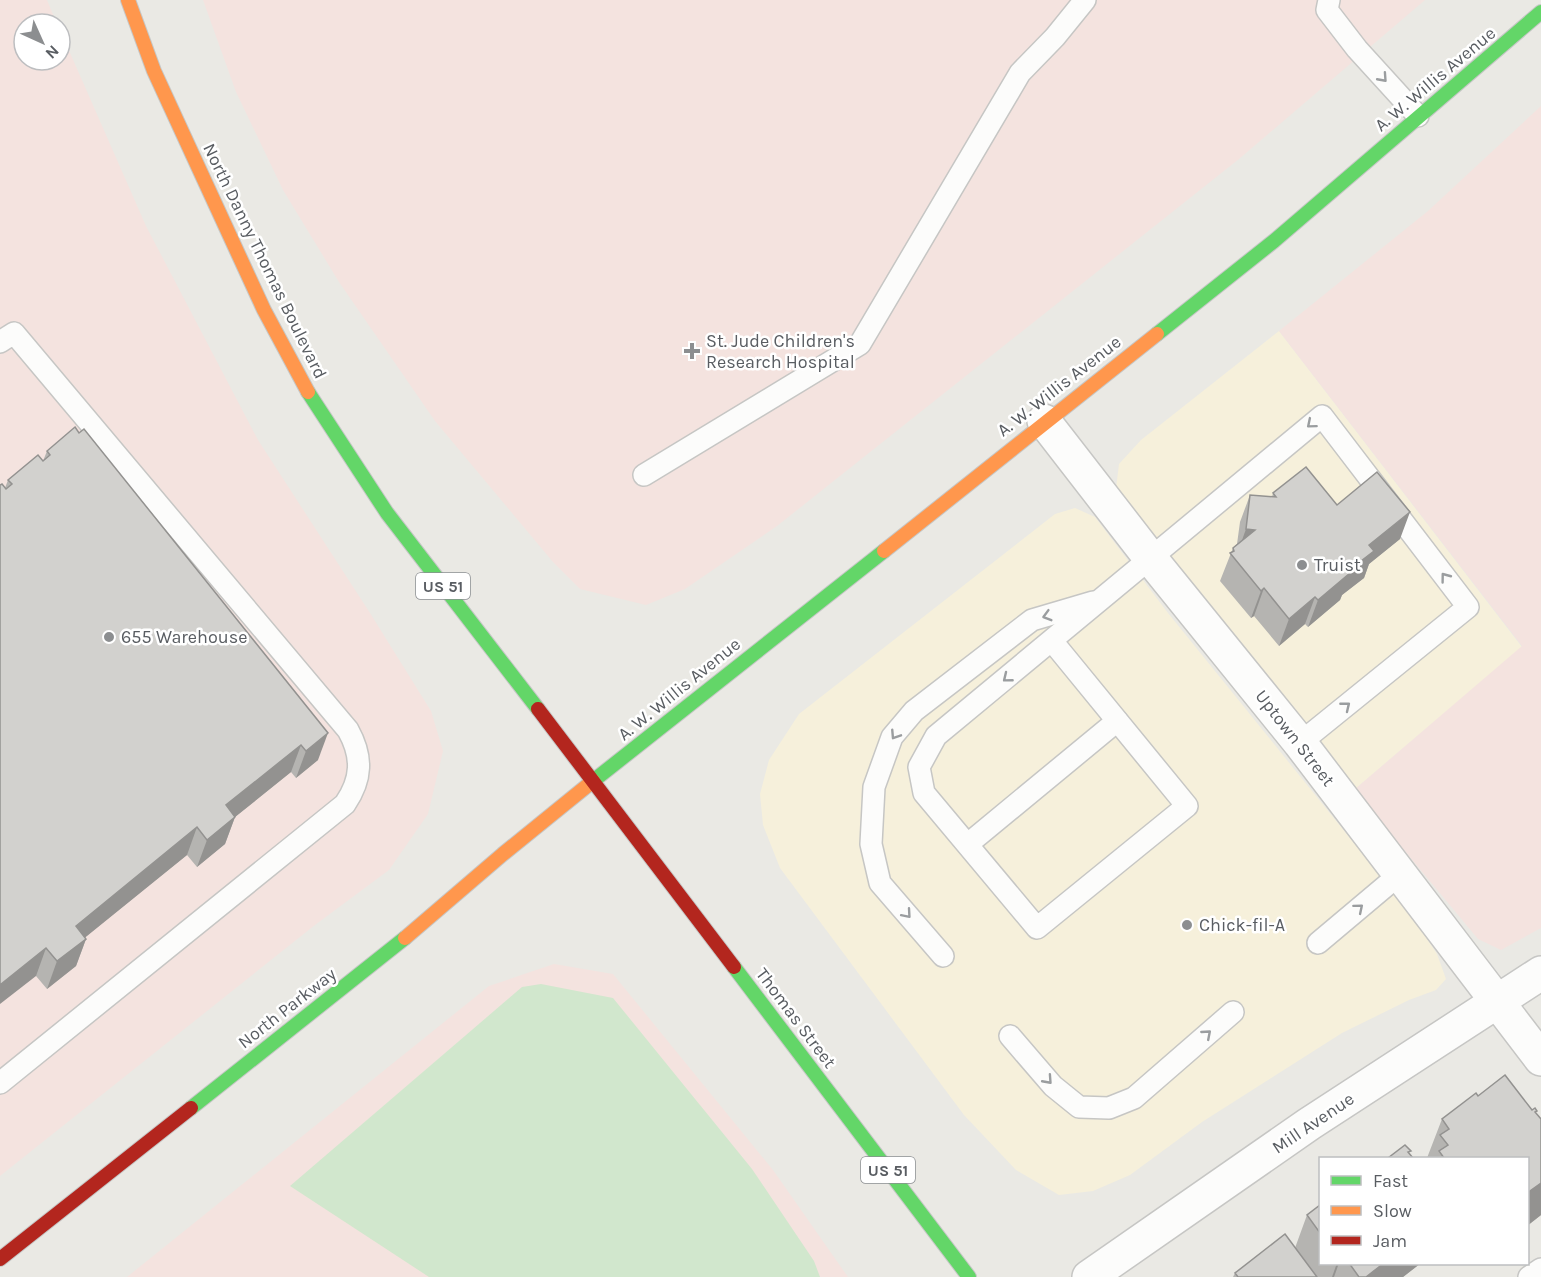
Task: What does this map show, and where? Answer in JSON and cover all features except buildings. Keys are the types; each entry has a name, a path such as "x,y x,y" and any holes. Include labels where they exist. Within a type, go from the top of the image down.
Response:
{"main road":[{"name":"North Danny Thomas Boulevard","path":"128,0 159,82 264,310 303,384 387,513 593,780"},
{"name":"A. W. Willis Avenue","path":"593,780 1274,240 1541,12"},
{"name":"North Parkway","path":"0,1259 406,937 593,780"},
{"name":"Thomas Street","path":"593,780 969,1277"}],"street":[{"name":"Uptown Street","path":"1044,421 1151,559 1300,743 1541,1059"},
{"name":"Mill Avenue","path":"1089,1277 1309,1125 1541,973"}],"lane":[{"path":"644,475 860,344 1020,73 1055,37 1085,0"},
{"path":"1329,0 1327,10 1349,39 1418,116"},
{"path":"0,342 14,333 348,730 356,743 359,762 358,777 353,792 345,804 0,1083"},
{"path":"1052,641 1187,806 1037,928 924,793 919,767 936,736 1322,416 1467,607 1300,743"},
{"path":"943,956 880,883 871,844 874,787 892,737 914,711 1032,620 1103,599"},
{"path":"968,844 1117,721"},
{"path":"1318,943 1400,874"},
{"path":"1010,1036 1053,1086 1078,1107 1109,1108 1134,1098 1233,1012"},
{"path":"1529,1277 1541,1269"}],"shaded area":[{"path":"0,0 47,0 52,12 12,12 12,72 72,72 72,57 146,226 258,440 431,711 443,751 428,814 389,870 315,925 0,1176"},
{"name":"St. Jude Children's Research Hospital","path":"203,0 1425,0 1239,159 777,526 685,589 646,605 580,589 553,562 435,421 339,282 283,190 236,92"},
{"path":"1541,106 1541,928 1501,950 1478,939 1354,790 1522,646 1279,331 1428,211"},
{"path":"1279,331 1522,647 1354,790 1116,488 1119,464 1141,440"},
{"path":"1075,508 1095,517 1168,613 1405,906 1437,954 1446,979 1436,990 1409,1000 1342,1033 1202,1122 1130,1175 1093,1191 1059,1195 1016,1170 964,1115 780,868 763,825 760,794 769,760 799,714 1055,514"},
{"path":"554,964 613,974 773,1170 848,1277 127,1277 489,986"}],"green space":[{"path":"541,984 613,998 752,1169 814,1261 820,1277 429,1277 290,1186 522,987"}],"traffic: fast":[{"path":"1157,334 1274,241 1541,12"},
{"path":"308,392 387,513 538,709"},
{"path":"593,781 884,551"},
{"path":"191,1108 405,938"},
{"path":"734,967 969,1277"}],"traffic: slow":[{"path":"128,0 154,71 264,310 308,392"},
{"path":"884,551 1157,334"},
{"path":"405,938 593,781"}],"traffic: jam":[{"path":"538,709 734,967"},
{"path":"0,1259 191,1108"}],"place":[{"name":"St. Jude Children's Research Hospital","path":"692,351"},
{"name":"Truist","path":"1302,565"},
{"name":"655 Warehouse","path":"109,637"},
{"name":"Chick-fil-A","path":"1187,925"}]}
